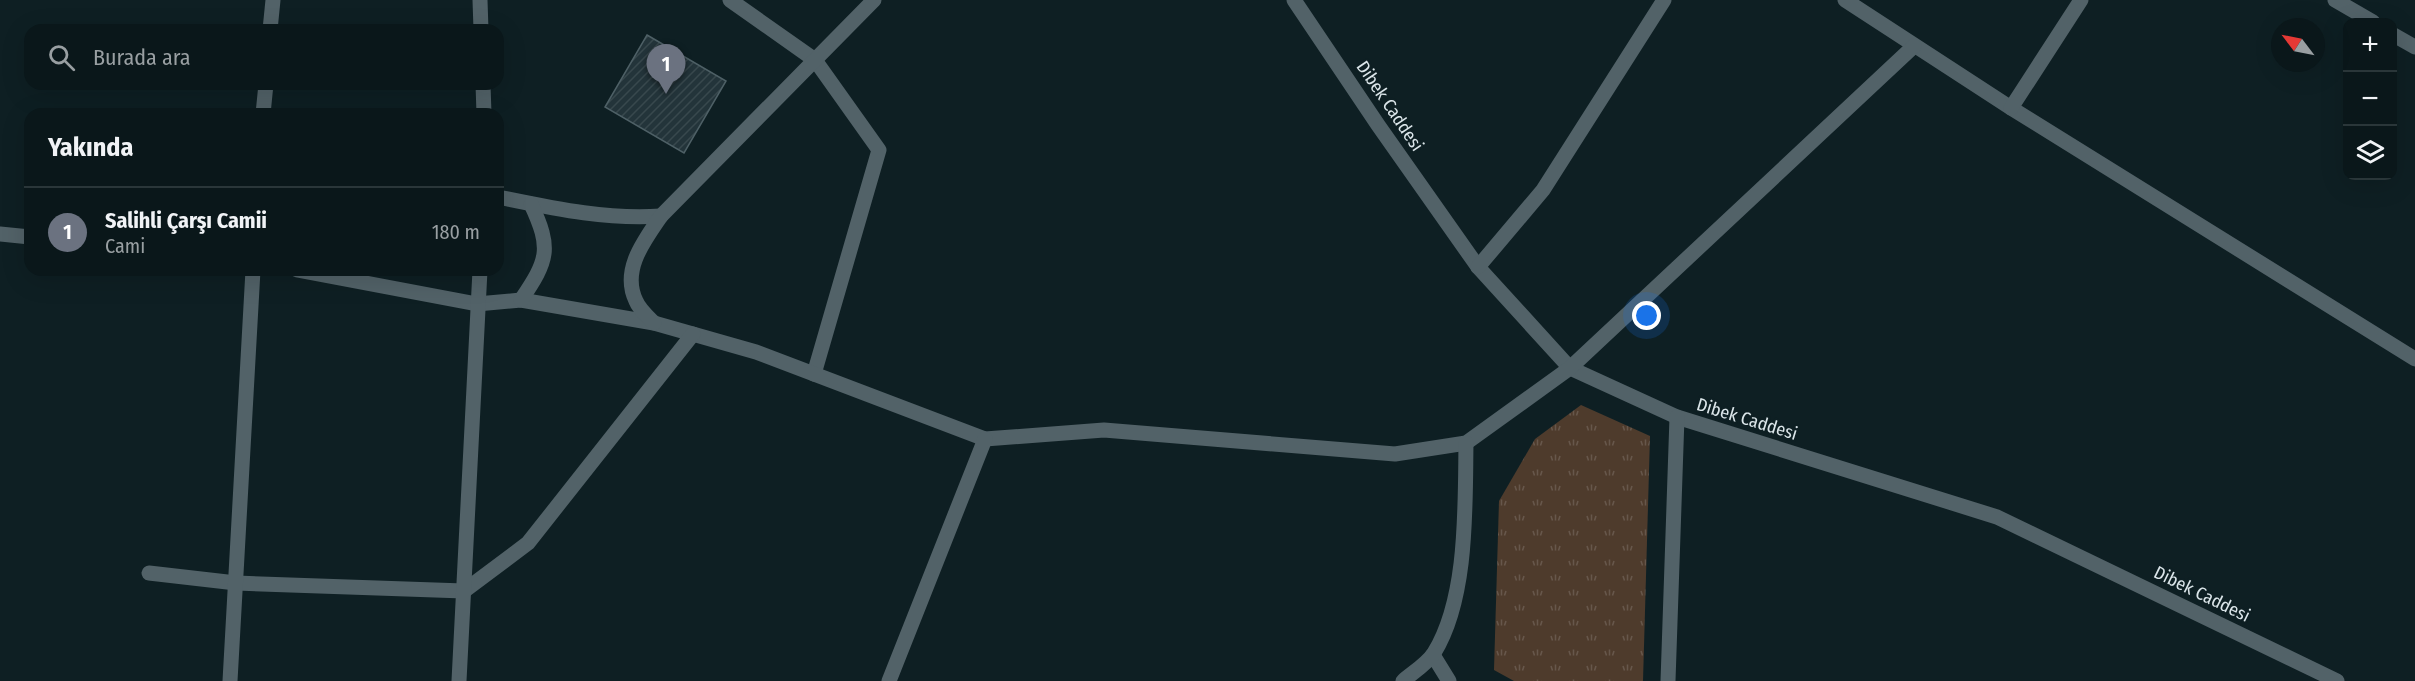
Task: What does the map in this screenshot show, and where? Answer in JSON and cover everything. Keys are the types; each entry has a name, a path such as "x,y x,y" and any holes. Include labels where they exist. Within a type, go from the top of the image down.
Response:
{"street":[{"path":"271,24 273,0"},
{"path":"480,0 481,24"},
{"path":"730,0 815,60 879,150 814,374"},
{"path":"654,323 636,303 630,279 640,247 661,216 874,0"},
{"name":"Dibek Caddesi","path":"1294,0 1478,267 1570,368 1677,417 1997,517 2337,681"},
{"path":"1478,267 1544,190 1664,0"},
{"path":"1845,0 2011,108 2415,359"},
{"path":"2011,108 2081,0"},
{"path":"2335,0 2366,18"},
{"path":"2397,37 2415,47"},
{"path":"329,276 477,304 521,300 654,323 756,352 985,439 1104,430 1395,454 1466,443 1570,368 1914,46"},
{"path":"264,108 265,90"},
{"path":"483,90 484,108"},
{"path":"504,198 558,210 633,218 661,216"},
{"path":"521,300 540,272 545,248 544,232 531,204"},
{"path":"0,234 24,236"},
{"path":"230,681 253,276"},
{"path":"459,681 479,276"},
{"path":"150,573 236,583 464,591 528,543 693,334"},
{"path":"1668,681 1677,417"},
{"path":"889,681 985,439"},
{"path":"1403,681 1433,655 1455,603 1465,514 1466,443"},
{"path":"1433,655 1449,681"}],"green space":[{"path":"1581,405 1650,436 1643,681 1514,681 1494,670 1499,501 1535,439"}],"building":[{"path":"647,35 726,81 684,153 605,107"}],"place":[{"name":"Salihli Çarşı Camii","path":"666,94"}]}
